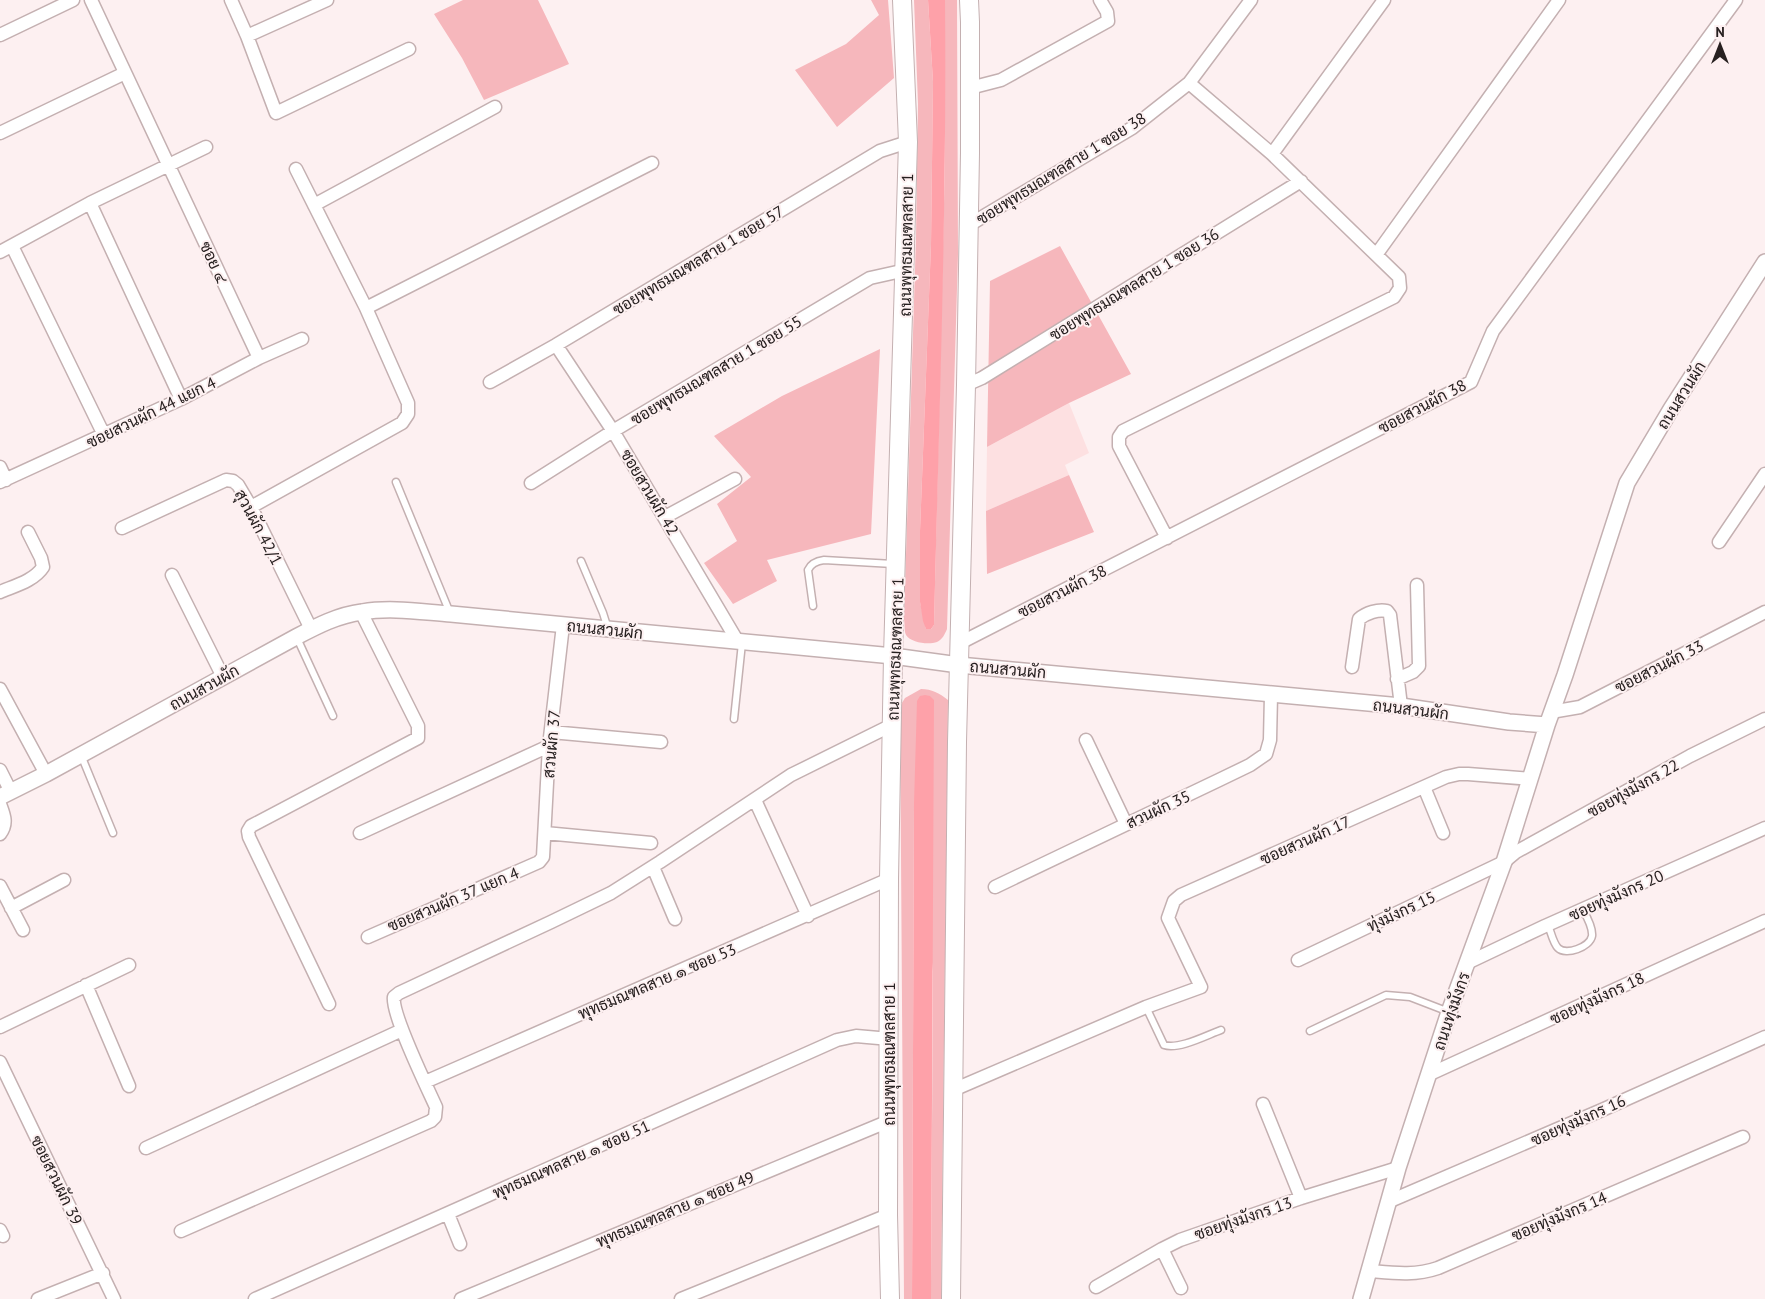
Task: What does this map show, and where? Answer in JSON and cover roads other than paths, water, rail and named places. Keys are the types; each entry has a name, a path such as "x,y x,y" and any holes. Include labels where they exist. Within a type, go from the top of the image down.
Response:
{"main road":[{"name":"ถนนพุทธมณฑลสาย 1","path":"890,1299 888,1215 889,879 892,725 899,657 897,564 908,142 902,0"},
{"path":"951,1299 953,1090 952,664 960,643 969,225 969,0"}],"street":[{"path":"0,35 73,0"},
{"name":"ซอย ๔","path":"91,0 259,358"},
{"path":"231,0 247,36 276,113 409,49"},
{"path":"247,36 327,0"},
{"path":"970,88 1001,80 1108,20 1107,12 1100,0"},
{"name":"ซอยพุทธมณฑลสาย 1 ซอย 38","path":"969,225 1132,128 1189,83 1251,0"},
{"path":"1272,154 1384,0"},
{"path":"1376,254 1559,0"},
{"name":"ซอยสวนผัก 38","path":"960,643 1471,382 1493,331 1736,0"},
{"path":"0,133 125,72"},
{"path":"1166,538 1119,446 1119,437 1122,431 1394,297 1400,288 1399,277 1301,181 1189,83"},
{"path":"314,204 495,108"},
{"name":"ซอยพุทธมณฑลสาย 1 ซอย 57","path":"490,382 556,345 880,151 908,142"},
{"path":"0,252 90,203 206,147"},
{"path":"366,308 652,163"},
{"path":"251,507 402,423 408,414 408,403 366,308 296,169"},
{"name":"ซอยพุทธมณฑลสาย 1 ซอย 36","path":"966,385 982,378 1301,181"},
{"path":"90,203 181,399"},
{"path":"12,246 104,435"},
{"name":"ถนนสวนผัก","path":"6,794 81,755 296,636 334,619 361,612 393,610 451,614 1271,695 1401,706 1509,722 1549,718 1565,675 1627,483 1671,409 1765,262"},
{"name":"ซอยพุทธมณฑลสาย 1 ซอย 55","path":"531,482 870,278 906,270"},
{"name":"ซอยสวนผัก 44 แยก 4","path":"3,481 181,399 259,358 302,339"},
{"name":"ซอยสวนผัก 42","path":"556,345 613,431 740,643"},
{"path":"0,466 3,481"},
{"path":"1720,542 1765,474"},
{"path":"665,517 735,479"},
{"name":"สุวนผัก 42/1","path":"122,528 226,480 233,481 238,485 251,507 312,629"},
{"path":"0,592 33,577 43,568 41,558 28,532"},
{"path":"172,575 223,677"},
{"path":"1397,679 1413,672 1419,666 1417,584"},
{"path":"1352,667 1359,619 1364,614 1387,611 1390,616 1401,706"},
{"path":"329,1004 248,837 248,831 251,826 418,738 418,726 361,612"},
{"name":"ซอยสวนผัก 33","path":"1549,718 1580,707 1765,612"},
{"name":"สวนผัก 37","path":"539,862 542,857 545,833 549,746 563,625"},
{"path":"0,689 46,774"},
{"name":"สวนผัก 35","path":"995,887 1250,765 1266,754 1270,740 1271,695"},
{"name":"ถนนทุ่งมังกร","path":"1362,1299 1398,1168 1449,1012 1504,862 1549,718"},
{"name":"ซอยทุ่งมังกร 22","path":"1504,862 1516,852 1690,756 1765,719"},
{"path":"180,1231 431,1121 435,1117 436,1107 402,1030 393,1003 394,996 398,993 551,922 610,892 756,800 791,775 892,725"},
{"path":"551,732 661,742"},
{"path":"1086,740 1126,824"},
{"path":"360,833 549,746"},
{"path":"0,770 6,794"},
{"name":"ซอยสวนผัก 17","path":"1146,1007 1201,987 1168,918 1174,901 1181,896 1446,777 1459,774 1531,779"},
{"path":"1424,787 1443,833"},
{"path":"756,800 808,916"},
{"path":"0,804 6,823 5,828 0,834"},
{"name":"ซอยทุ่งมังกร 20","path":"1467,963 1765,828"},
{"path":"545,833 651,843"},
{"name":"ซอยสวนผัก 37 แยก 4","path":"368,937 539,862"},
{"name":"ทุ่งมังกร 15","path":"1298,960 1504,862"},
{"path":"653,866 675,919"},
{"name":"พุทธมณฑลสาย ๑ ซอย 53","path":"425,1082 889,879"},
{"path":"11,908 64,880"},
{"path":"0,886 23,930"},
{"name":"ซอยทุ่งมังกร 18","path":"1430,1074 1765,921"},
{"path":"0,1027 129,965"},
{"path":"86,985 129,1086"},
{"path":"953,1090 1146,1007"},
{"path":"146,1148 402,1030"},
{"name":"พุทธมณฑลสาย ๑ ซอย 51","path":"255,1299 837,1040 856,1036 890,1039"},
{"name":"ซอยทุ่งมังกร 16","path":"1390,1201 1602,1110 1765,1037"},
{"name":"ซอยสวนผัก 39","path":"0,1062 114,1299"},
{"path":"1263,1104 1301,1198"},
{"name":"พุทธมณฑลสาย ๑ ซอย 49","path":"461,1299 889,1120"},
{"name":"ซอยทุ่งมังกร 14","path":"1370,1271 1413,1274 1427,1272 1743,1137"},
{"name":"ซอยทุ่งมังกร 13","path":"1096,1287 1162,1248 1180,1240 1301,1198 1398,1168"},
{"path":"448,1214 460,1244"},
{"path":"682,1299 888,1215"},
{"path":"1162,1248 1181,1288"},
{"path":"38,1299 103,1273"}],"lane":[{"path":"396,482 451,614"},
{"path":"580,560 604,613 609,630"},
{"path":"813,606 808,570 816,562 824,560 897,564"},
{"path":"296,636 333,716"},
{"path":"734,719 740,643"},
{"path":"81,755 113,833"},
{"path":"1548,926 1557,948 1570,951 1581,947 1590,942 1592,936 1591,928 1583,910"},
{"path":"1310,1031 1386,994 1410,996 1449,1012"},
{"path":"1146,1007 1164,1044 1170,1047 1180,1046 1221,1030"}]}
